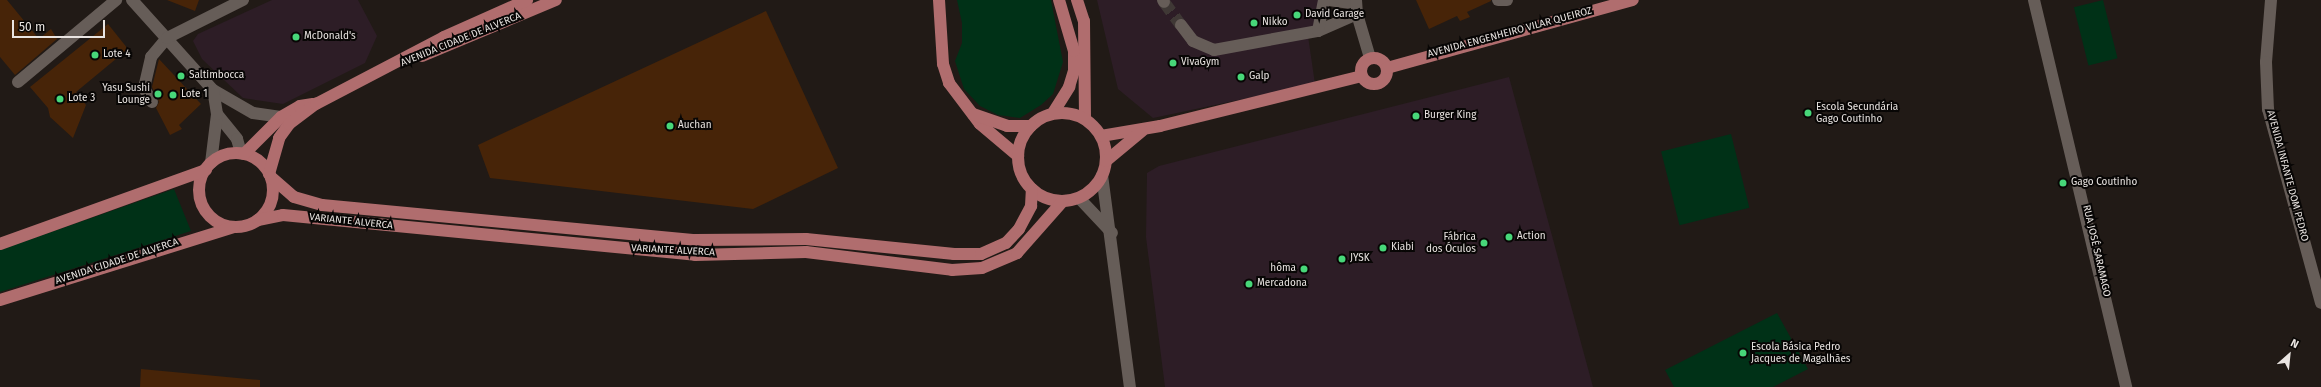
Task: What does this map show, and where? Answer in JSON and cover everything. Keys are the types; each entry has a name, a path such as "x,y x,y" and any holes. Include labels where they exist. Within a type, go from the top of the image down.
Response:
{"main road":[{"name":"AVENIDA CIDADE DE ALVERCA","path":"270,175 279,138 289,124 316,104 365,80 444,37 527,0"},
{"name":"AVENIDA CIDADE DE ALVERCA","path":"365,80 556,0"},
{"path":"939,0 943,64 958,100 973,114 995,139 1018,156"},
{"path":"1053,113 1084,119 1101,136 1106,161 1102,175 1080,198 1063,201 1041,196 1032,189 1024,179 1018,156 1024,135 1031,126 1053,113 1069,87 1074,71 1074,51 1059,0"},
{"path":"1077,0 1084,21 1084,119"},
{"name":"AVENIDA ENGENHEIRO VILAR QUEIROZ","path":"1387,68 1633,0"},
{"path":"1370,58 1378,58 1387,68 1386,76 1380,83 1372,84 1362,76 1363,63 1370,58"},
{"path":"1101,136 1143,130 1362,76"},
{"name":"AVENIDA CIDADE DE ALVERCA","path":"242,153 281,117 300,106 316,104"},
{"path":"973,114 1007,126 1031,126"},
{"path":"1106,161 1143,130"},
{"path":"0,244 208,166 226,154 242,153 262,164 270,175 272,200 258,220 234,226 218,222 204,206 200,186 208,166"},
{"name":"VARIANTE ALVERCA","path":"270,175 294,196 322,205 695,240 806,239 954,254 981,254 1006,243 1019,229 1031,206 1032,189"},
{"name":"VARIANTE ALVERCA","path":"258,220 283,215 695,255 806,252 952,270 982,268 1017,252 1063,201"},
{"name":"AVENIDA CIDADE DE ALVERCA","path":"0,300 234,226"}],"street":[{"path":"18,82 117,0 124,4 132,0 213,90 254,113 281,117"},
{"path":"152,102 144,88 151,57 167,38 243,0"},
{"path":"1318,31 1324,0"},
{"path":"1329,0 1356,6"},
{"path":"1498,0 1507,0"},
{"name":"RUA JOSÉ SARAMAGO","path":"2034,0 2126,387"},
{"name":"AVENIDA INFANTE DOM PEDRO","path":"2272,0 2266,62 2268,109 2321,303"},
{"path":"1181,25 1193,42 1214,50 1318,31 1356,6"},
{"path":"1356,6 1370,58"},
{"path":"208,166 217,114 213,90"},
{"path":"217,114 237,139 242,153"},
{"path":"1102,175 1112,233 1130,387"},
{"path":"1080,198 1112,233"}],"shaded area":[{"path":"272,0 358,0 377,36 365,63 283,104 243,98 202,59 193,41 198,34"},
{"path":"1097,0 1331,0 1308,36 1315,84 1153,118 1118,89"},
{"path":"1509,77 1593,387 1165,387 1146,237 1147,173 1159,166"}],"green space":[{"path":"957,0 1051,0 1063,62 1053,94 1041,105 1020,118 998,115 980,106 964,89 955,61 962,43 962,23"},
{"path":"2103,0 2118,58 2088,65 2074,7"},
{"path":"1731,134 1749,208 1680,225 1661,151"},
{"path":"174,189 191,231 0,292 0,250"},
{"path":"1777,313 1808,369 1773,387 1674,387 1665,370"}],"building":[{"path":"0,0 7,0 39,39 51,29 57,39 15,75 0,57"},
{"path":"167,0 199,0 195,11"},
{"path":"1416,0 1491,1 1467,12 1470,17 1460,21 1457,16 1429,29"},
{"name":"Auchan","path":"766,11 838,168 753,209 490,178 478,145"},
{"path":"108,24 128,49 76,92 86,105 73,138 50,117 48,108 30,87"},
{"name":"Lote 1","path":"159,59 201,104 179,125 182,129 170,135 156,108 159,102 152,87"},
{"path":"141,369 260,380 260,387 140,387"}],"tunnel":[{"path":"1164,2 1181,25"}],"place":[{"name":"David Garage","path":"1297,15"},
{"name":"Nikko","path":"1254,23"},
{"name":"McDonald's","path":"296,37"},
{"name":"Lote 4","path":"95,55"},
{"name":"VivaGym","path":"1173,63"},
{"name":"Saltimbocca","path":"181,76"},
{"name":"Galp","path":"1241,77"},
{"name":"Yasu Sushi Lounge","path":"158,94"},
{"name":"Lote 1","path":"173,95"},
{"name":"Lote 3","path":"60,99"},
{"name":"Escola Secundária Gago Coutinho","path":"1808,113"},
{"name":"Burger King","path":"1416,116"},
{"name":"Auchan","path":"670,126"},
{"name":"Gago Coutinho","path":"2063,183"},
{"name":"Action","path":"1509,237"},
{"name":"Fábrica dos Óculos","path":"1484,243"},
{"name":"Kiabi","path":"1383,248"},
{"name":"JYSK","path":"1342,259"},
{"name":"hôma","path":"1304,269"},
{"name":"Mercadona","path":"1249,284"},
{"name":"Escola Básica Pedro Jacques de Magalhães","path":"1743,353"}]}
